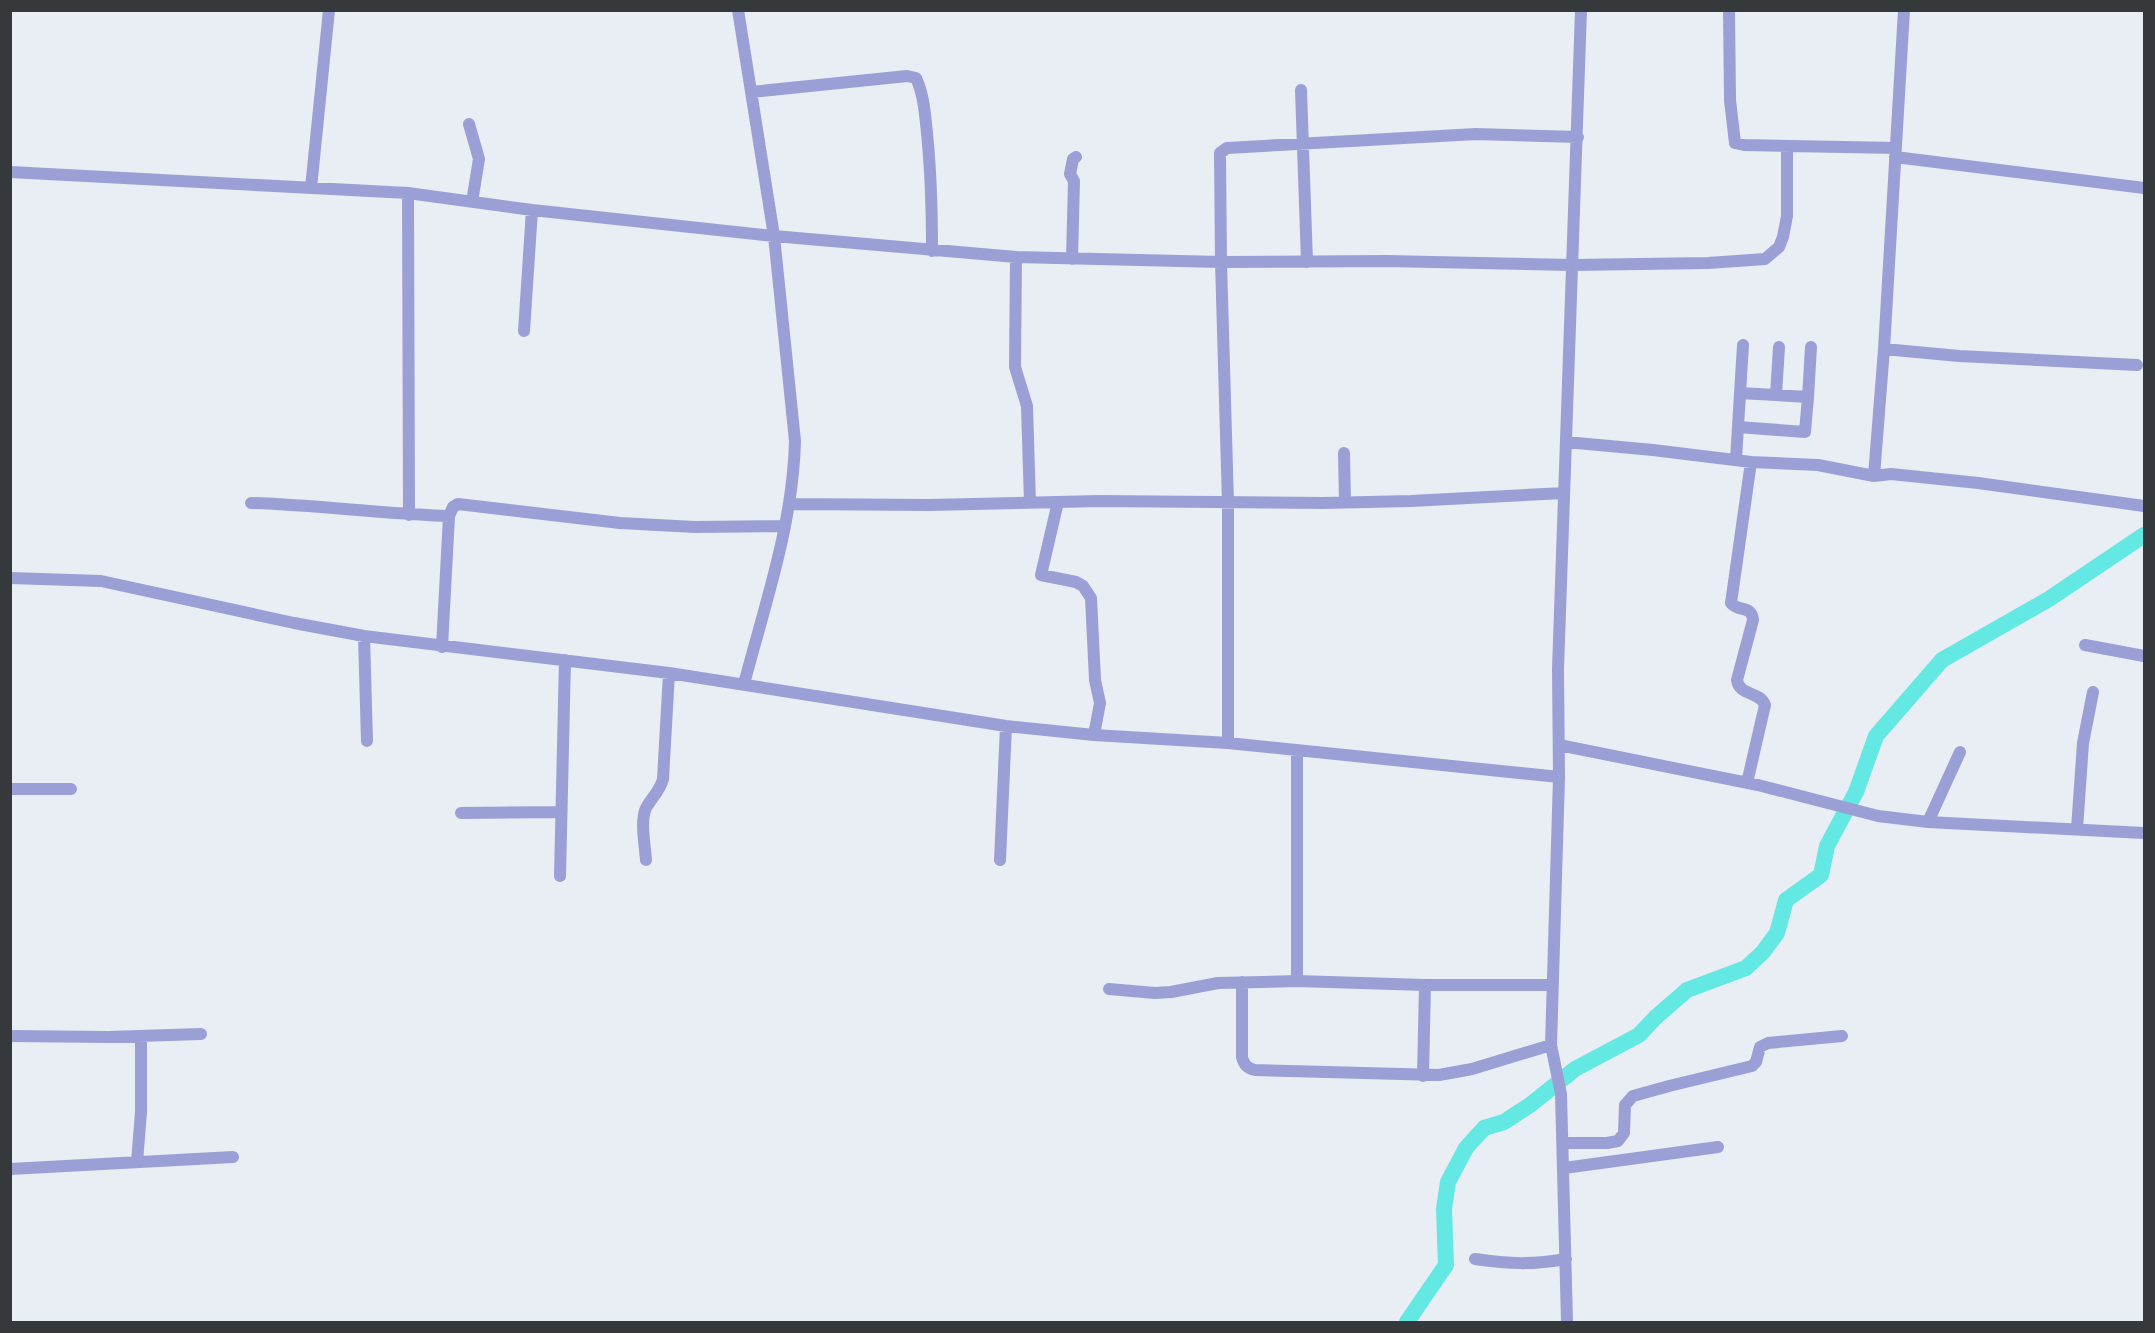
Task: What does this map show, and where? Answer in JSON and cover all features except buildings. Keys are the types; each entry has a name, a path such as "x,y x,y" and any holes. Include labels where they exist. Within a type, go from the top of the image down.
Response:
{"street":[{"path":"311,188 329,10"},
{"path":"738,10 774,236 795,441 790,504 744,684"},
{"path":"1568,1323 1562,1094 1551,1045 1559,777 1558,669 1581,10"},
{"path":"1729,10 1730,100 1735,143 1896,152 2145,188"},
{"path":"1874,476 1884,349 1904,10"},
{"path":"751,92 907,76 916,78 925,114 932,201 932,251"},
{"path":"1301,90 1307,262"},
{"path":"469,124 478,159 472,201"},
{"path":"1228,743 1228,502 1220,153 1227,148 1476,134 1578,137"},
{"path":"10,172 408,193 532,210 774,236 1016,257 1221,262 1572,265 1708,263 1765,259 1779,247 1786,226 1787,147"},
{"path":"1072,259 1074,181 1070,174 1073,159 1076,157"},
{"path":"408,193 410,515"},
{"path":"525,331 532,210"},
{"path":"1016,257 1015,367 1027,406 1030,503"},
{"path":"1736,459 1743,345"},
{"path":"1776,395 1779,347"},
{"path":"1738,428 1805,432 1811,347"},
{"path":"1884,349 1959,356 2137,365"},
{"path":"1740,393 1808,397"},
{"path":"1566,442 1751,462 1818,465 1874,476 1902,475 2145,506"},
{"path":"1344,453 1345,502"},
{"path":"1748,783 1765,705 1762,698 1741,690 1738,685 1737,680 1753,613 1731,603 1751,462"},
{"path":"790,504 1345,502 1564,493"},
{"path":"1058,502 1041,575 1083,585 1091,598 1095,680 1100,703 1094,735"},
{"path":"251,503 309,505 410,515 449,516"},
{"path":"442,647 449,516 453,507 464,504 631,524 694,527 785,526"},
{"path":"10,578 115,584 364,636 669,673 1006,726 1094,735 1228,743 1559,777"},
{"path":"364,636 367,741"},
{"path":"2085,645 2145,656"},
{"path":"560,876 565,660"},
{"path":"646,860 644,816 649,803 661,787 663,779 669,673"},
{"path":"2077,829 2082,753 2093,692"},
{"path":"1000,860 1006,726"},
{"path":"1559,746 1748,783 1878,816 1928,822 2145,833"},
{"path":"1297,750 1298,981"},
{"path":"1928,822 1960,752"},
{"path":"10,789 71,789"},
{"path":"461,813 561,812"},
{"path":"1109,989 1171,992 1218,983 1298,981 1425,985 1552,985"},
{"path":"1242,982 1242,1057 1248,1069 1439,1075 1472,1069 1551,1045"},
{"path":"1424,1076 1425,985"},
{"path":"10,1036 201,1034"},
{"path":"136,1162 141,1112 141,1036"},
{"path":"1563,1143 1618,1141 1624,1133 1624,1110 1630,1099 1636,1095 1752,1066 1756,1062 1760,1047 1768,1043 1842,1036"},
{"path":"1564,1168 1718,1147"},
{"path":"10,1169 233,1157"},
{"path":"1475,1259 1537,1264 1566,1259"}],"waterway":[{"path":"1407,1322 1446,1265 1444,1209 1448,1182 1466,1148 1484,1128 1504,1122 1530,1105 1575,1069 1639,1035 1687,990 1746,968 1763,952 1777,933 1786,900 1821,875 1827,846 1856,792 1876,736 1942,660 2049,599 2144,535"}]}
